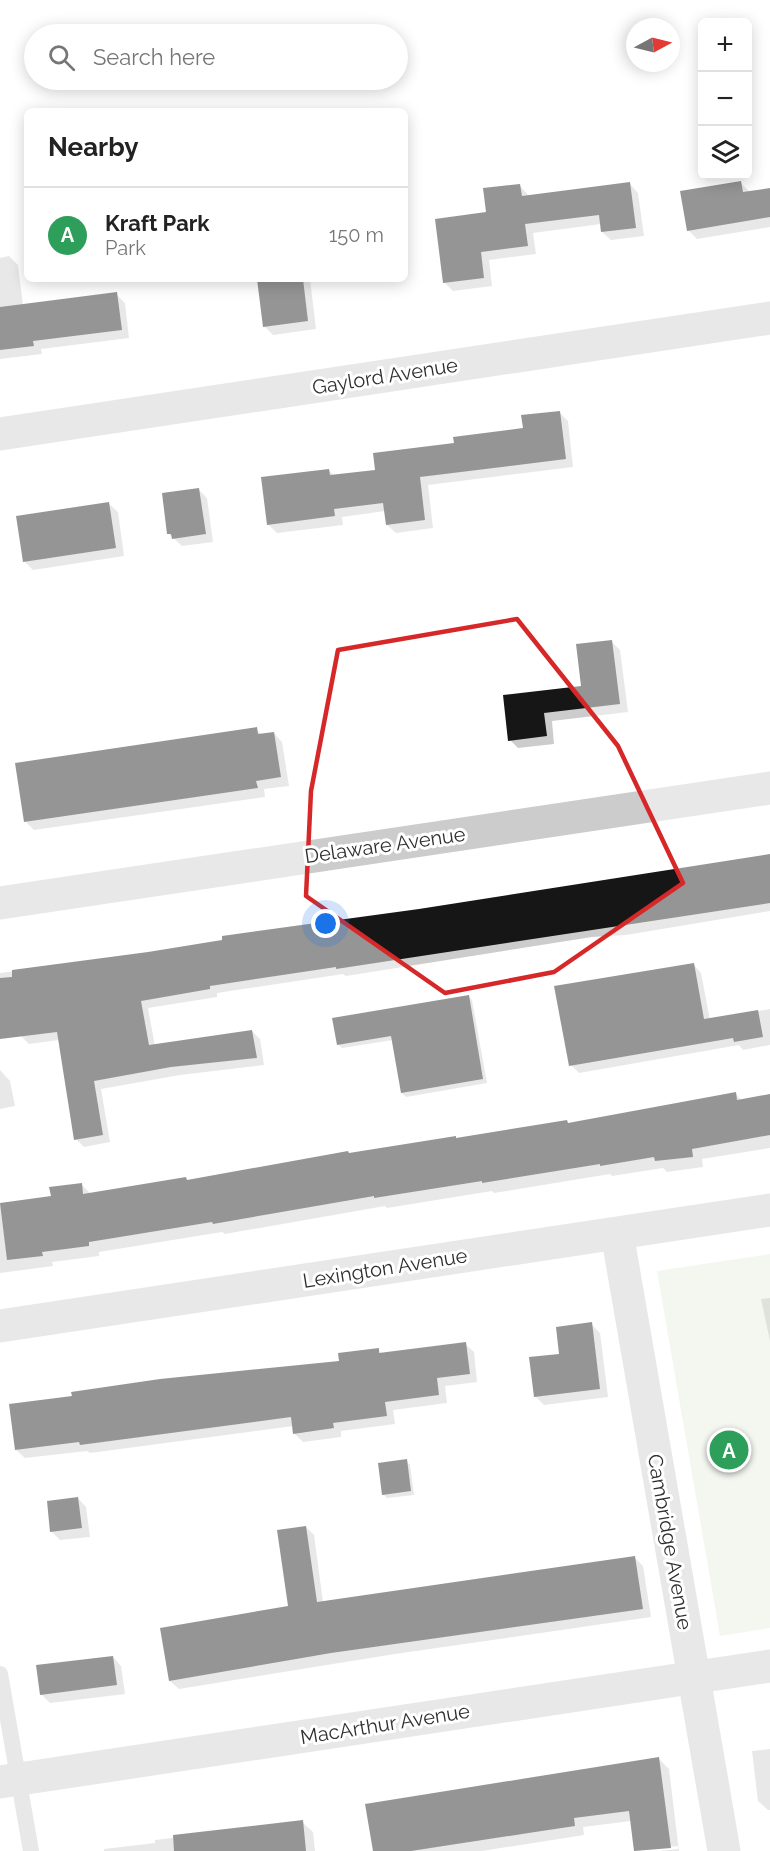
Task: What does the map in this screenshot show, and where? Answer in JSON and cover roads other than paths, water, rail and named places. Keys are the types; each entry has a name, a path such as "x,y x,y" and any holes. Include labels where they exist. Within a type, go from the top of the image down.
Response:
{"street":[{"name":"Gaylord Avenue","path":"0,434 770,318"},
{"name":"Delaware Avenue","path":"0,903 770,788"},
{"name":"Lexington Avenue","path":"0,1326 770,1210"},
{"name":"Cambridge Avenue","path":"617,1233 724,1851"},
{"name":"MacArthur Avenue","path":"9,1781 770,1666"}],"lane":[{"path":"0,1674 9,1781 31,1851"}],"place":[{"name":"Kraft Park","path":"729,1450"}]}
